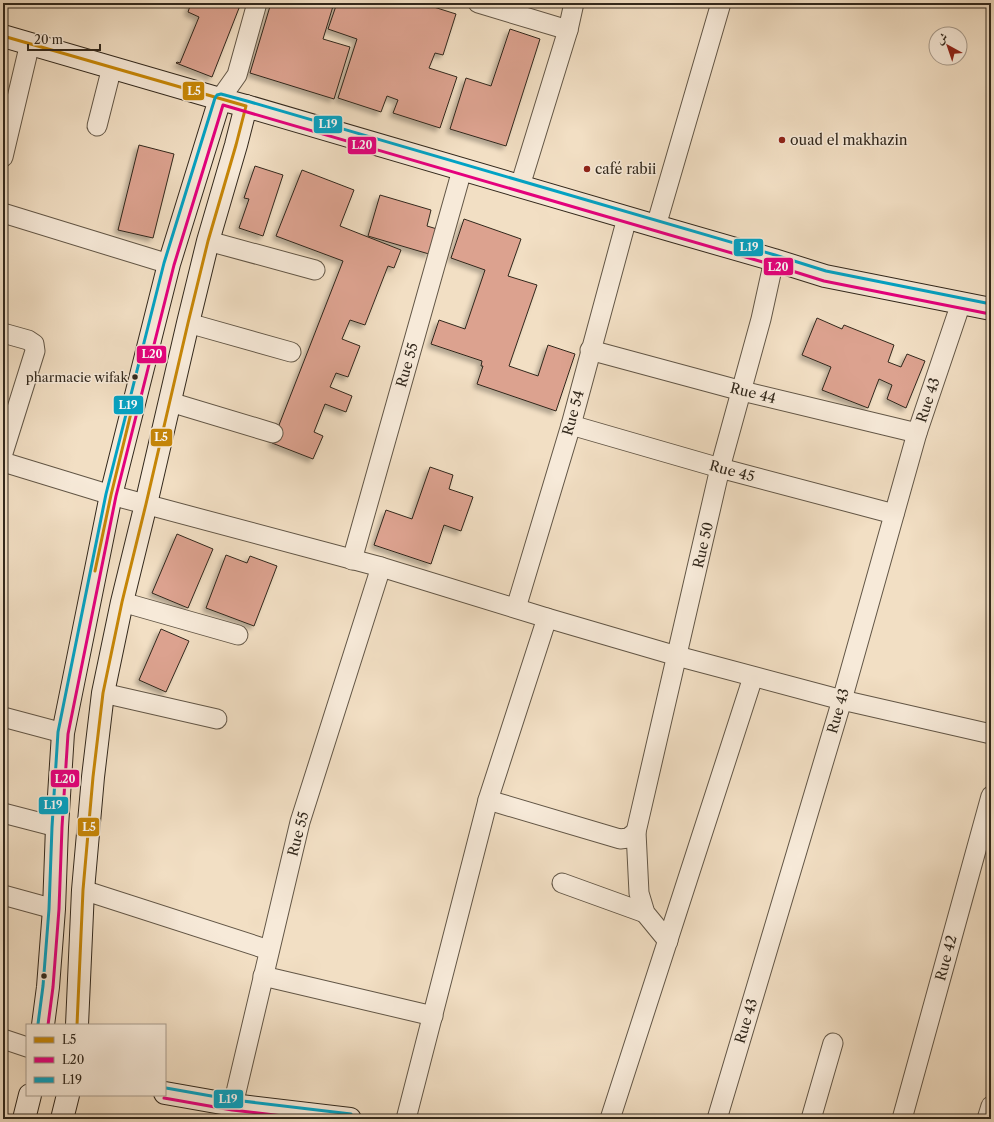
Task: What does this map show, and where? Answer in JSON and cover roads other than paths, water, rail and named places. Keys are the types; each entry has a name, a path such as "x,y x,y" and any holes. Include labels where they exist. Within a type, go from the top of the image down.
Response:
{"street":[{"path":"43,1024 48,987 54,909 63,733 111,495 169,264 220,100 237,75 257,3"},
{"path":"478,3 568,30"},
{"path":"520,186 568,30 574,3"},
{"path":"656,226 721,3"},
{"path":"3,36 825,276 991,309"},
{"path":"3,158 30,43"},
{"path":"96,126 112,67"},
{"path":"77,1024 83,890 93,777 103,693 122,602 188,323 208,241 246,106 237,75"},
{"name":"Rue 55","path":"352,560 462,170"},
{"path":"3,213 169,264"},
{"name":"Rue 54","path":"516,608 570,425 627,218"},
{"path":"208,241 315,270"},
{"name":"Rue 50","path":"645,913 639,893 636,832 720,468 761,319 774,260"},
{"name":"Rue 43","path":"717,1119 842,700 917,433 961,303"},
{"path":"188,323 292,352"},
{"path":"3,334 28,340 34,344 35,351 3,453"},
{"name":"Rue 44","path":"590,350 742,391 917,433"},
{"path":"170,402 273,433"},
{"name":"Rue 45","path":"570,425 720,468 894,514"},
{"path":"3,462 111,495 381,567 547,618 753,677 842,700 991,734"},
{"name":"Rue 55","path":"233,1106 300,822 381,567"},
{"path":"122,602 238,636"},
{"path":"406,1119 488,800 547,618"},
{"path":"610,1119 753,677"},
{"path":"103,693 217,719"},
{"path":"3,717 63,733"},
{"name":"Rue 42","path":"902,1119 991,796"},
{"path":"488,800 620,839 628,838 636,832"},
{"path":"3,813 57,827"},
{"path":"562,883 645,913 668,941"},
{"path":"83,890 269,950"},
{"path":"3,895 54,909"},
{"path":"263,976 433,1016"},
{"path":"3,1040 26,1047"},
{"path":"811,1119 833,1043"},
{"path":"166,1093 283,1115 350,1119"},
{"path":"24,1119 30,1096"},
{"path":"62,1119 68,1096"},
{"path":"987,1119 991,1106"}],"place":[{"name":"ouad el makhazin","path":"782,140"},
{"name":"café rabii","path":"587,169"},
{"name":"pharmacie wifak","path":"135,377"}]}
